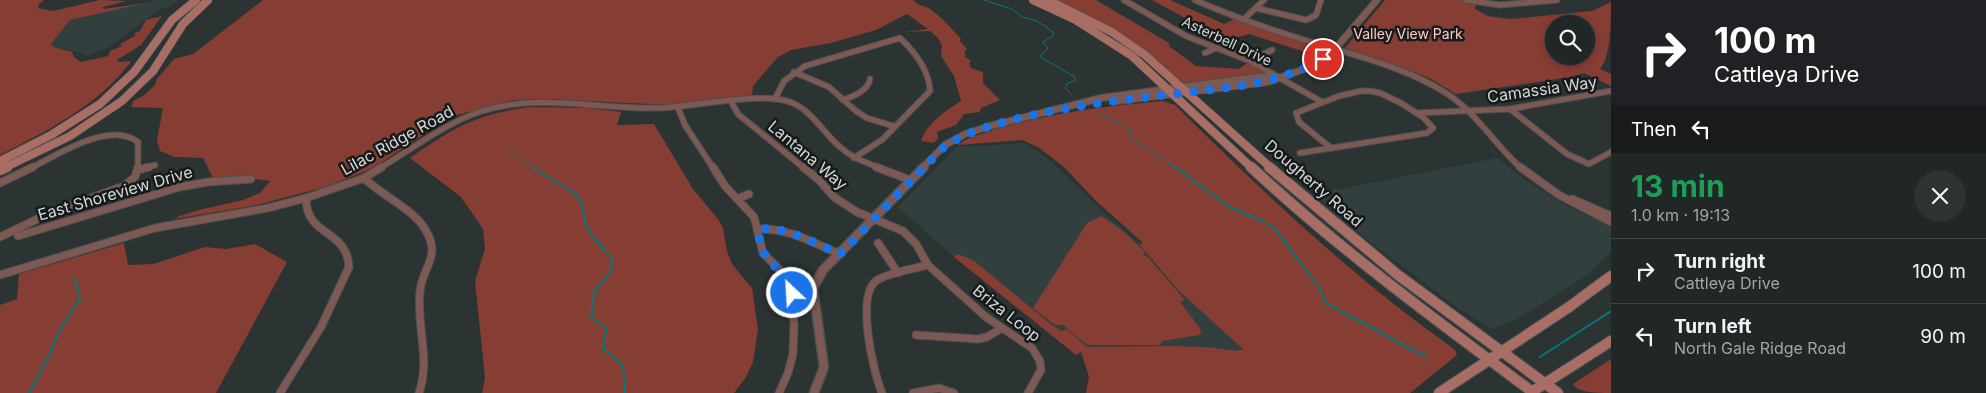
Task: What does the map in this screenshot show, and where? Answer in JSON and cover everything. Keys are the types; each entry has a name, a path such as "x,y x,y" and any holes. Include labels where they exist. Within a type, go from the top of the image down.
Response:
{"main road":[{"path":"0,161 38,142 86,114 119,88 143,62 172,19 196,0"},
{"path":"0,170 70,136 122,101 153,71 183,24 208,0"},
{"name":"Dougherty Road","path":"1033,0 1101,34 1132,56 1178,91 1398,275 1558,393"},
{"name":"Dougherty Road","path":"1048,0 1112,32 1145,55 1267,182 1382,280 1532,393"},
{"path":"1440,393 1611,276"},
{"path":"1532,393 1544,383 1611,341"}],"street":[{"name":"Asterbell Drive","path":"1124,0 1180,32 1250,61 1322,102"},
{"path":"1195,0 1243,20 1412,75 1448,94 1468,110 1511,160 1538,181 1564,196 1611,216"},
{"path":"1243,20 1264,0"},
{"path":"1256,8 1306,20 1316,15 1321,0"},
{"path":"814,393 824,368 813,288 823,270 945,146 965,134 984,127 1060,109 1178,91 1268,82 1307,68 1323,59 1335,49 1378,0"},
{"path":"1466,0 1497,6 1557,0"},
{"path":"1524,0 1532,4"},
{"path":"776,99 784,81 794,72 812,63 900,38 912,49 929,81 928,94 872,147 854,158"},
{"path":"1205,53 1216,48"},
{"path":"1250,61 1272,50"},
{"path":"794,72 824,84 867,118 894,126"},
{"path":"843,100 860,93 869,84 870,78"},
{"path":"1300,153 1331,148 1430,132 1433,128 1432,125 1416,113 1390,97 1363,89 1352,90 1296,113 1296,117 1331,148"},
{"name":"Camassia Way","path":"1416,113 1510,109 1610,93"},
{"name":"Lilac Ridge Road","path":"0,275 155,228 268,208 306,198 364,178 458,120 504,106 538,102 678,108 764,98 788,101 802,107 839,147 854,158 910,180"},
{"name":"Lantana Way","path":"732,103 738,114 819,180 834,197 857,212 874,219"},
{"path":"678,108 682,122 701,146 725,186 739,198 755,218 764,254 788,280 792,293 795,346 791,368 779,393"},
{"path":"1510,109 1567,154 1589,164 1611,152"},
{"path":"0,183 76,145 100,137 124,135 134,137 138,142 138,170 135,177 124,186 52,212 0,237"},
{"path":"138,170 155,165"},
{"path":"364,178 378,192 412,213 429,235 433,247 432,259 420,288 424,376 419,393"},
{"name":"East Shoreview Drive","path":"18,236 180,187 208,182 251,179"},
{"path":"739,198 750,194"},
{"path":"1564,196 1573,204 1611,222"},
{"path":"280,393 321,327 349,267 350,258 346,246 311,219 306,211 306,198"},
{"path":"72,206 74,218"},
{"name":"Briza Loop","path":"874,219 903,231 910,236 928,265 986,317 1032,348 1040,361 1041,370 1028,393"},
{"path":"759,229 781,230 840,254"},
{"path":"878,243 898,273"},
{"path":"882,393 876,380 866,301 872,284 878,279 928,265"},
{"path":"916,335 978,339 987,337 1002,328"},
{"path":"913,393 939,388 954,393"}],"shaded area":[{"path":"156,0 177,0 178,2 156,12 109,47 88,56 54,47 51,44 70,20"},
{"path":"1025,143 1051,161 1135,239 1179,291 1241,346 1242,351 1191,346 1087,347 1076,355 952,255 898,207 957,147"},
{"path":"1497,158 1524,179 1567,206 1611,226 1611,252 1588,275 1514,321 1491,329 1458,308 1374,245 1313,194"}],"green space":[{"path":"0,0 44,0 39,4 38,8 53,11 100,0 127,1 103,7 104,9 146,3 70,20 51,44 54,47 72,52 74,57 81,62 108,56 110,51 122,46 120,44 135,36 135,33 140,31 146,20 162,16 141,45 117,60 119,62 130,61 130,63 117,78 87,105 36,137 0,155"},
{"path":"263,0 913,0 934,12 961,39 960,41 967,49 964,52 966,55 964,56 971,61 969,63 971,68 983,72 983,83 1000,100 981,108 980,112 964,114 956,125 937,132 938,139 933,143 921,141 933,122 961,101 954,76 941,56 942,46 938,38 930,31 905,32 928,29 907,14 876,30 831,43 791,50 778,57 753,86 752,96 668,105 548,99 515,100 496,104 451,117 366,171 325,187 257,205 174,219 199,210 243,200 260,193 270,181 234,176 213,178 203,158 175,157 160,151 157,140 163,108 131,107 133,101 143,96 155,85 157,79 174,59 193,54"},
{"path":"1048,0 1096,0 1169,43 1169,46 1196,66 1239,69 1250,61 1278,77 1181,87 1145,55"},
{"path":"1152,0 1170,0 1224,24 1234,19 1324,50 1317,56 1249,34 1232,39 1200,26"},
{"name":"Valley View Park","path":"1385,0 1466,0 1476,3 1475,9 1488,16 1510,19 1545,16 1545,65 1595,65 1595,15 1551,15 1592,11 1611,2 1608,48 1604,63 1600,69 1611,74 1611,86 1584,73 1571,77 1456,94 1431,79 1345,48"},
{"path":"1163,101 1175,105 1308,231 1377,290 1455,350 1457,355 1410,393 1086,393 1089,377 1081,352 1076,355 954,257 957,254 973,260 1052,325 1062,331 1067,329 1087,347 1176,346 1243,349 1179,291 1139,244 1143,243 1096,201 1065,168 1038,147 1022,140 958,145 979,134 1035,119 1099,108"},
{"path":"530,107 589,108 621,112 617,125 654,124 693,189 718,219 723,228 727,251 732,264 752,288 758,329 753,362 746,377 734,393 482,393 485,378 475,281 485,249 483,229 461,197 410,158 439,138 480,118"},
{"path":"1101,216 1124,232 1145,252 1143,255 1148,257 1185,300 1180,302 1200,328 1201,333 1199,335 1162,341 1160,345 1087,345 1063,325 1055,325 1033,308 1087,223"},
{"path":"124,243 128,265 153,264 205,247 226,249 255,244 287,262 216,393 0,393 0,305 17,299 19,274"},
{"path":"1611,359 1611,393 1595,393 1575,387 1573,384"}],"waterway":[{"path":"984,0 1012,9 1022,17 1037,21 1053,32 1053,36 1043,42 1048,48 1040,57 1075,77 1075,81 1068,83 1065,88 1072,95"},
{"path":"1098,113 1124,125 1131,131 1131,139 1177,168"},
{"path":"509,151 534,168"},
{"path":"532,167 576,194 582,204 586,226 597,242 612,258 611,271 595,291 591,317 607,328 603,348 623,365 625,393"},
{"path":"1175,167 1228,206 1264,222 1276,230 1320,289 1326,303 1426,357"},
{"path":"29,393 50,354 61,327 80,299 75,278"},
{"path":"1540,357 1611,311"}],"route":[{"path":"792,293 788,280 783,273 764,254 760,243 759,229 775,228 840,254 945,146 965,134 978,129 1060,109 1268,82 1307,68 1323,59"}]}
